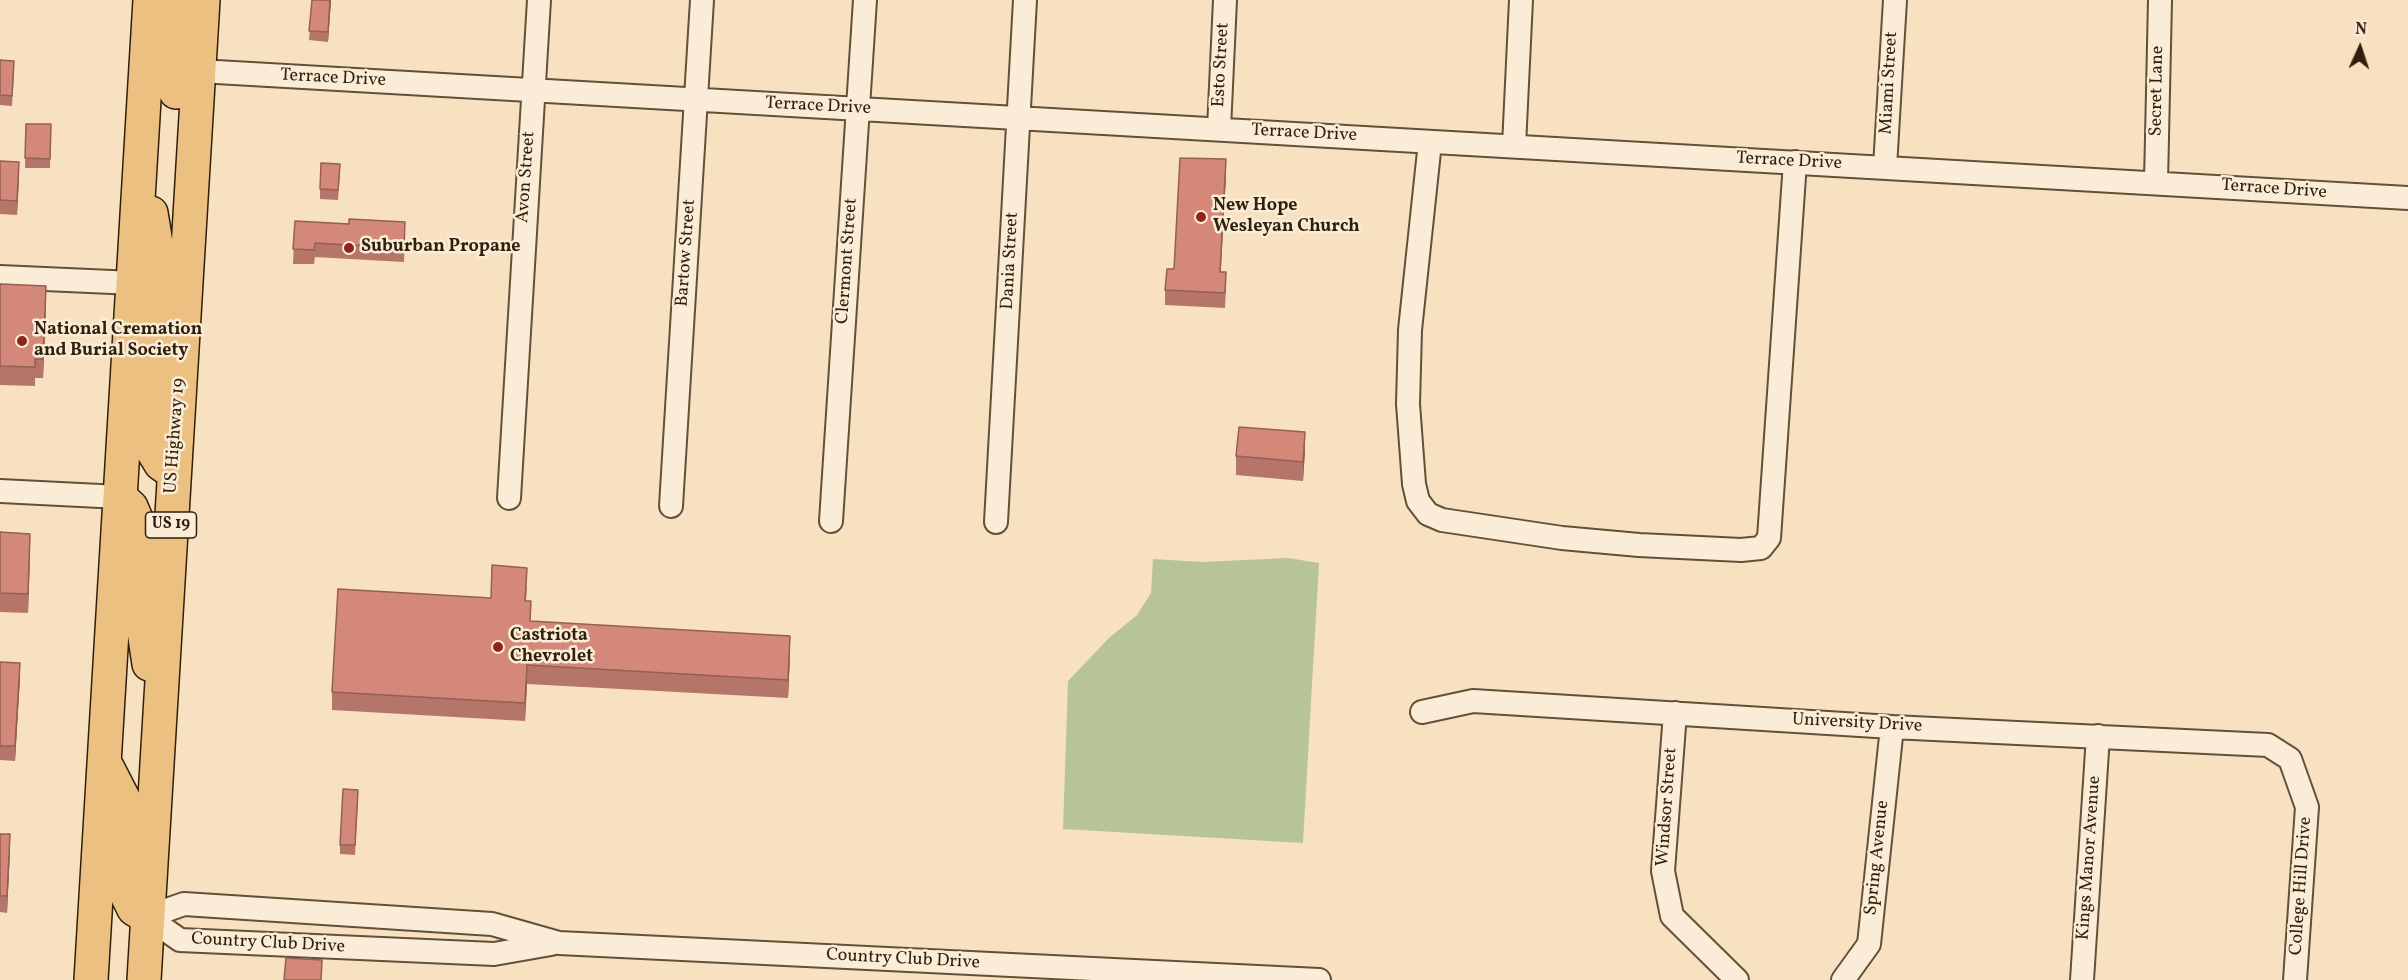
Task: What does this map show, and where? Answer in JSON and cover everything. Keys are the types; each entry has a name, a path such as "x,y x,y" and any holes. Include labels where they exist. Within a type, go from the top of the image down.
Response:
{"highway":[{"name":"US 19","path":"91,980 150,0"},
{"path":"180,0 175,91 194,148"},
{"name":"US Highway 19","path":"144,980 204,0"},
{"path":"141,158 161,274 150,431 153,451 161,464 174,473"},
{"path":"120,496 131,507 142,533 145,554 142,617 159,731"},
{"path":"104,763 124,800 123,868 128,897 134,909 147,917"}],"street":[{"name":"Avon Street","path":"509,498 539,0"},
{"name":"Bartow Street","path":"671,506 702,0"},
{"name":"Clermont Street","path":"831,521 864,0"},
{"name":"Dania Street","path":"996,522 1026,0"},
{"name":"Esto Street","path":"1219,129 1226,0"},
{"path":"1514,146 1521,0"},
{"name":"Miami Street","path":"1885,167 1894,0"},
{"name":"Secret Lane","path":"2156,182 2160,0"},
{"name":"Terrace Drive","path":"199,71 2408,198"},
{"path":"1430,142 1410,330 1408,404 1414,484 1418,501 1428,514 1443,520 1562,538 1639,545 1742,550 1761,548 1769,538 1795,162"},
{"path":"0,277 134,283"},
{"path":"0,491 120,496"},
{"name":"University Drive","path":"1422,712 1473,701 1892,727 2268,745 2290,759"},
{"name":"Windsor Street","path":"1676,713 1663,871 1672,916 1737,980"},
{"name":"Spring Avenue","path":"1843,980 1869,944 1892,727"},
{"name":"Kings Manor Avenue","path":"2082,980 2098,736"},
{"name":"College Hill Drive","path":"2290,759 2307,807 2295,980"},
{"name":"Country Club Drive","path":"147,917 184,904 492,924 559,943"},
{"path":"308,946 310,913"},
{"name":"Country Club Drive","path":"147,917 180,940 494,954 559,943 1319,980"},
{"path":"381,949 383,918"}],"green space":[{"path":"1288,558 1319,563 1303,843 1063,829 1068,681 1109,638 1137,615 1151,593 1153,559 1202,562"}],"building":[{"path":"312,0 330,0 328,32 309,31"},
{"path":"0,60 14,61 12,96 0,95"},
{"path":"26,124 51,124 50,159 25,158"},
{"name":"New Hope Wesleyan Church","path":"1180,158 1226,159 1220,272 1226,272 1225,293 1165,290 1167,269 1174,269"},
{"path":"0,161 19,162 17,201 0,200"},
{"path":"321,163 340,164 338,190 320,189"},
{"path":"349,219 405,222 404,248 315,243 314,250 293,249 295,221 349,224"},
{"name":"National Cremation and Burial Society","path":"0,284 46,286 43,359 35,359 35,367 0,366"},
{"path":"1239,427 1305,432 1303,462 1236,456"},
{"path":"0,532 30,534 28,594 0,593"},
{"name":"Castriota Chevrolet","path":"492,565 527,568 525,601 531,601 530,621 790,636 788,680 527,665 525,703 332,692 338,589 491,598"},
{"path":"0,662 20,663 15,746 0,746"},
{"path":"343,789 358,790 355,845 340,845"},
{"path":"0,834 10,834 7,896 0,896"},
{"path":"286,958 322,960 321,980 284,980"}],"place":[{"name":"New Hope Wesleyan Church","path":"1201,217"},
{"name":"Suburban Propane","path":"349,248"},
{"name":"National Cremation and Burial Society","path":"22,341"},
{"name":"Castriota Chevrolet","path":"498,647"}]}
